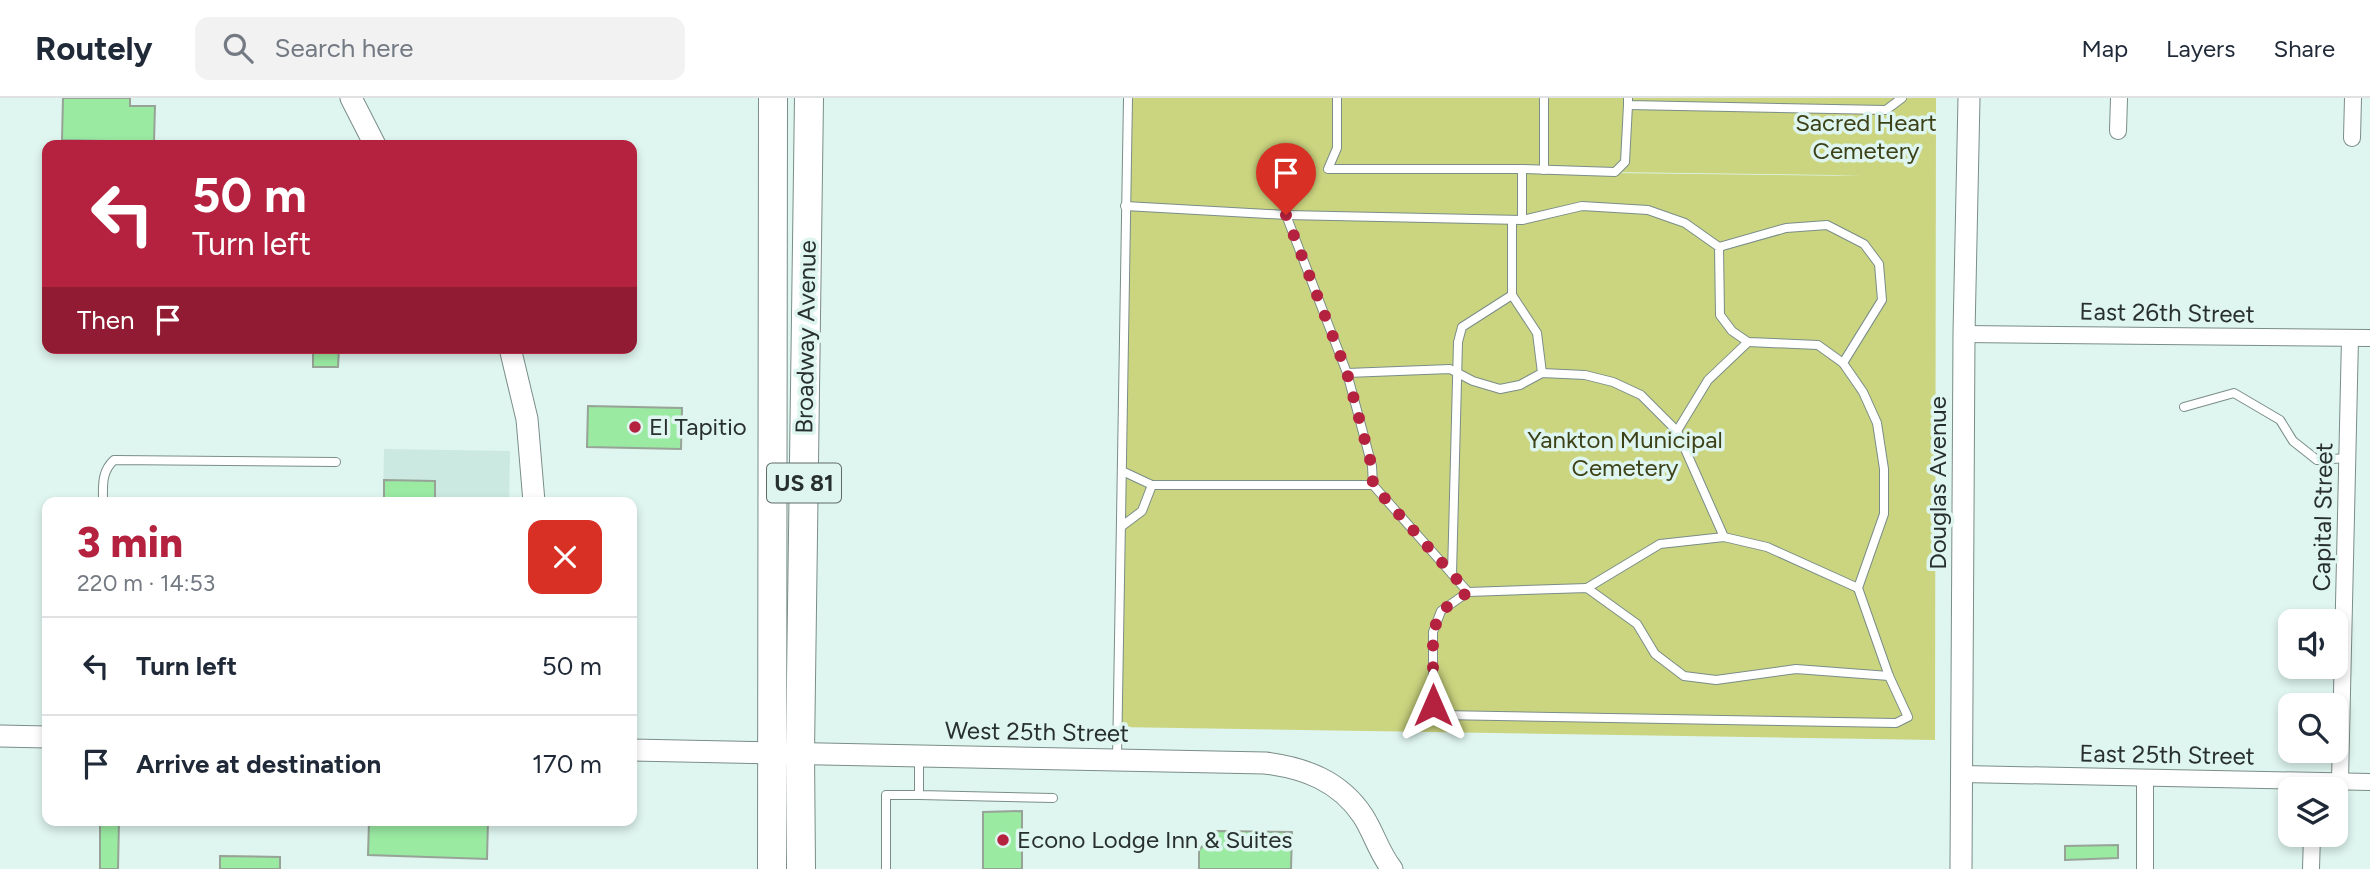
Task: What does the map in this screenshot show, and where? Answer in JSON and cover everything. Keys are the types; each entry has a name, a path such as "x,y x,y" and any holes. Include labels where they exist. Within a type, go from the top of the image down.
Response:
{"highway":[{"name":"Broadway Avenue","path":"772,869 773,98"},
{"name":"Broadway Avenue","path":"802,869 800,753 809,98"}],"street":[{"path":"351,98 372,140"},
{"name":"Douglas Avenue","path":"1961,869 1964,334 1969,98"},
{"path":"2118,131 2119,98"},
{"path":"2352,138 2353,98"},
{"name":"East 26th Street","path":"1964,334 2370,338"},
{"name":"Capital Street","path":"2340,777 2350,338"},
{"path":"511,354 527,419 534,497"},
{"path":"0,736 42,737"},
{"name":"West 25th Street","path":"637,750 1265,763 1289,766 1312,774 1343,792 1363,816 1392,869"},
{"name":"East 25th Street","path":"1963,775 2278,784"},
{"path":"2145,778 2145,869"},
{"name":"East 25th Street","path":"2348,781 2370,782"},
{"path":"2311,869 2312,847"}],"lane":[{"path":"1117,760 1128,98"},
{"path":"1337,98 1337,148 1328,169 1615,172 1625,162 1628,102 1886,110 1902,98"},
{"path":"1544,98 1544,170"},
{"path":"1522,169 1512,295 1537,333 1542,373"},
{"path":"1125,206 1286,215 1517,220 1582,206 1648,210 1685,223 1719,247"},
{"path":"1286,215 1347,373 1372,467 1373,485 1468,592"},
{"path":"1719,247 1786,228 1827,225 1864,244 1879,264 1882,300 1843,363"},
{"path":"1719,247 1720,315 1732,331 1748,342 1818,345 1843,363 1863,392 1877,423 1884,468 1884,514 1858,588 1889,676 1908,717 1896,723 1441,715 1433,705 1433,632 1441,611 1468,592 1587,588 1660,544 1724,537 1767,547 1858,588"},
{"path":"1452,574 1458,342 1462,327 1512,295"},
{"path":"1677,431 1707,380 1748,342"},
{"path":"1347,373 1450,369 1500,390 1520,385 1542,373 1585,375 1613,382 1641,396 1677,431 1724,537"},
{"path":"2184,407 2234,393 2280,420 2294,441 2317,460 2347,458"},
{"path":"103,497 106,467 114,460 336,462"},
{"path":"1122,471 1152,485 1373,485"},
{"path":"1122,526 1142,511 1152,485"},
{"path":"1587,588 1637,624 1655,654 1684,676 1716,680 1796,669 1889,676"},
{"path":"919,755 919,795"},
{"path":"886,869 886,795 1054,798"}],"shaded area":[{"path":"384,449 510,451 509,497 383,497"}],"green space":[{"name":"Yankton Municipal Cemetery","path":"1128,98 1936,98 1935,740 1117,727","holes":["1530,171 1833,175 1862,176"]}],"building":[{"path":"63,98 130,98 130,106 155,106 154,140 62,140"},
{"path":"313,354 339,354 338,367 313,367"},
{"name":"El Tapitio","path":"588,406 682,408 681,449 587,447"},
{"path":"384,480 435,481 435,497 384,497"},
{"name":"Econo Lodge Inn & Suites","path":"1022,811 1022,869 983,869 983,812"},
{"path":"100,826 119,826 118,869 100,869"},
{"path":"369,826 488,826 487,859 368,855"},
{"path":"1216,831 1292,832 1291,869 1199,869 1199,850"},
{"path":"2118,845 2118,858 2065,860 2065,846"},
{"path":"220,856 280,857 280,869 220,869"}],"place":[{"name":"El Tapitio","path":"635,427"},
{"name":"Econo Lodge Inn & Suites","path":"1003,840"}],"route":[{"path":"1286,215 1347,373 1372,467 1373,485 1468,592 1441,611 1433,632 1433,705"}],"park label":[{"name":"Sacred Heart Cemetery","path":"1866,137"}]}
